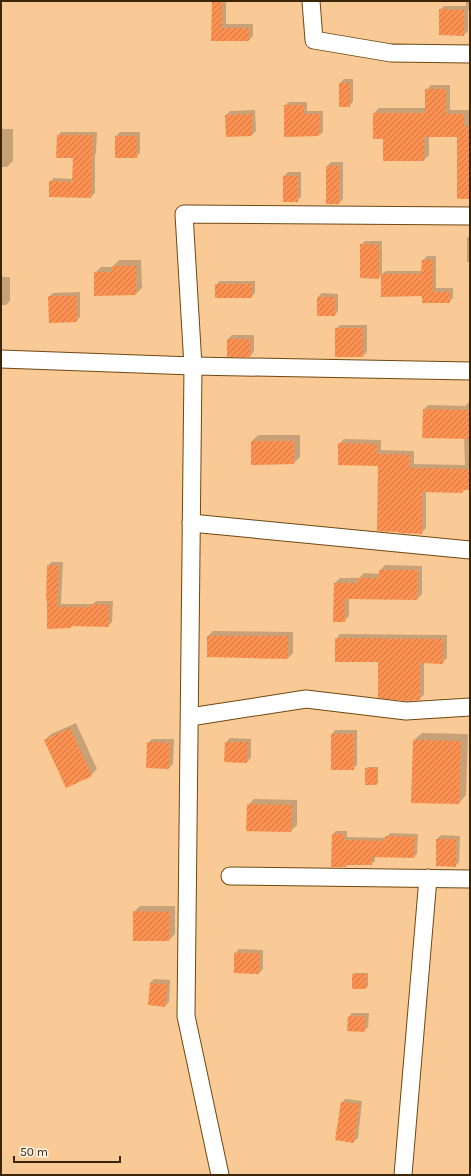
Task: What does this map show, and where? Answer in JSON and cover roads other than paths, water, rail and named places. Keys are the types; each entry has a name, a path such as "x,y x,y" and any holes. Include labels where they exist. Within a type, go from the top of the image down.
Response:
{"street":[{"path":"311,1 314,40 391,53 470,54"},
{"path":"220,1175 186,1016 193,366 184,214 470,216"},
{"path":"1,359 193,366 470,371"},
{"path":"191,523 470,550"},
{"path":"190,718 306,699 406,711 470,707"},
{"path":"230,876 470,879"},
{"path":"403,1175 428,878"}]}
